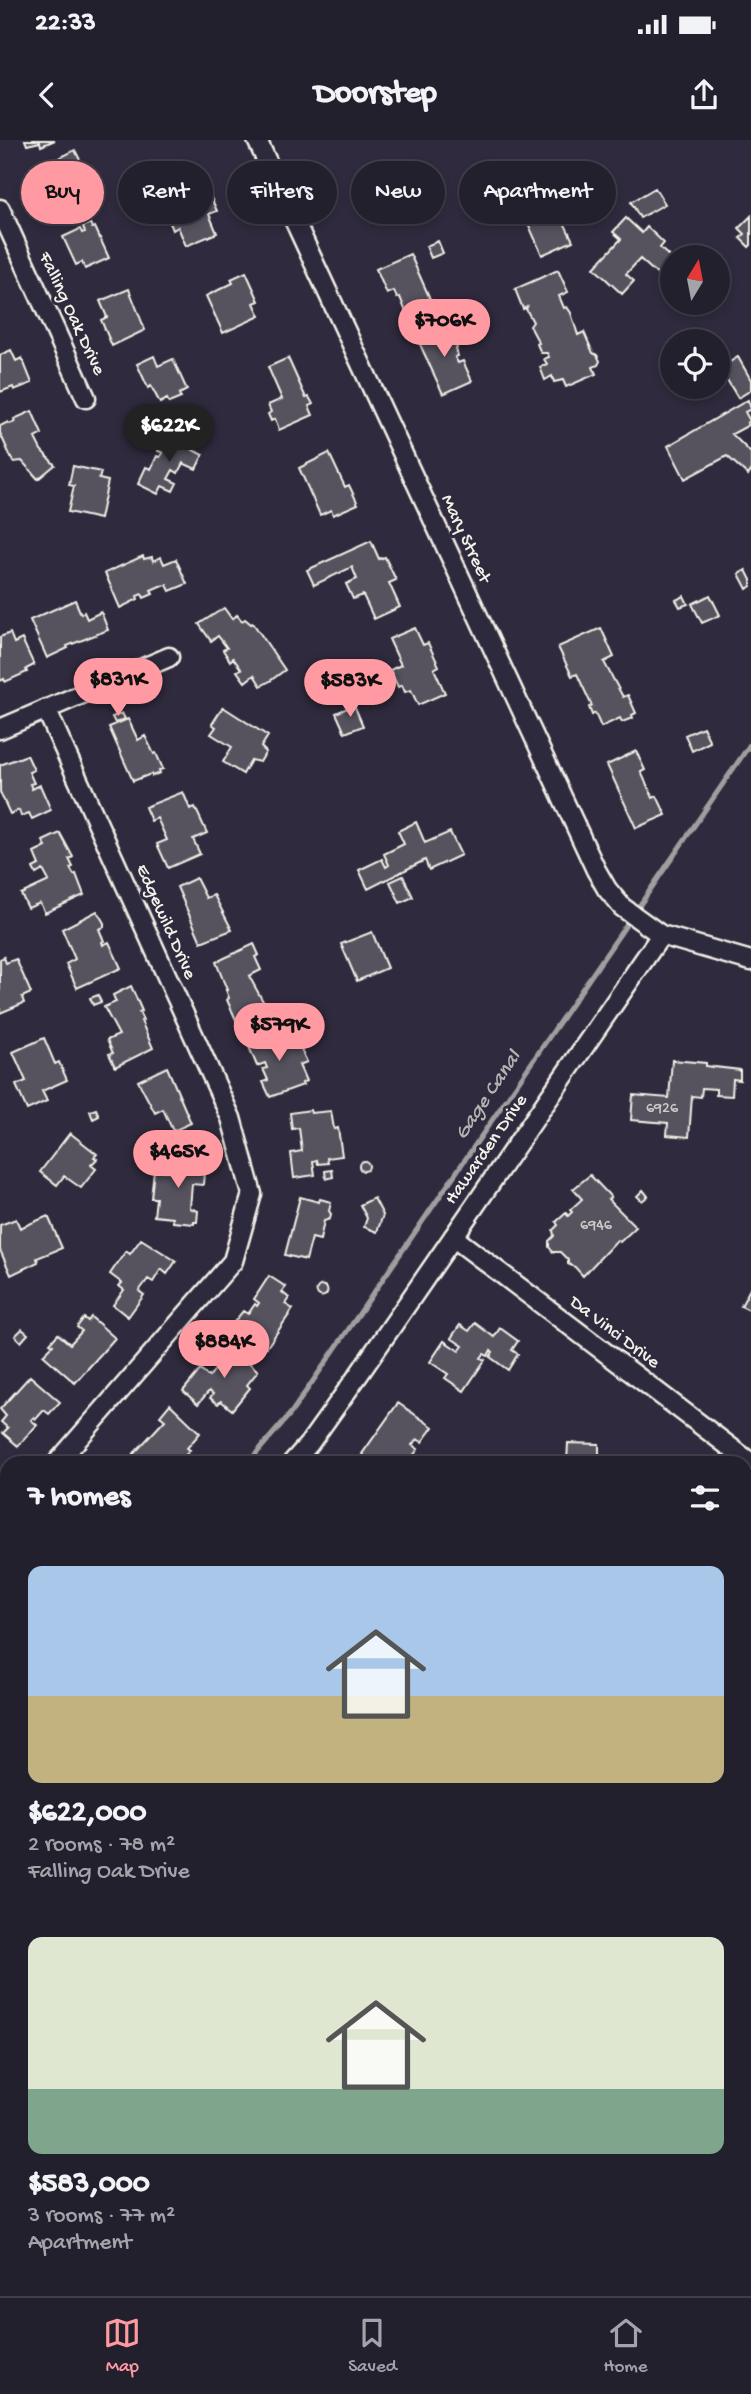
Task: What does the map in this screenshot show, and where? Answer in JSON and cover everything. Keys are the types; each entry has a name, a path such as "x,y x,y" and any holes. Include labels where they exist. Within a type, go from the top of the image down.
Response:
{"street":[{"name":"Mary Street","path":"257,140 596,870 622,907 661,935"},
{"name":"Falling Oak Drive","path":"0,209 86,398"},
{"path":"0,729 169,657"},
{"name":"Edgewild Drive","path":"46,709 230,1118 252,1194 233,1261 63,1456"},
{"path":"661,935 751,961"},
{"name":"Hawarden Drive","path":"298,1456 359,1374 661,935"},
{"name":"Da Vinci Drive","path":"453,1237 742,1456"}],"building":[{"path":"25,140 55,140 41,146 40,142 27,145"},
{"path":"75,150 80,161 53,161"},
{"path":"655,188 665,204 640,218 631,202"},
{"path":"751,216 749,247 740,238 745,234 739,228"},
{"path":"626,218 642,233 647,227 664,243 660,245 660,273 658,275 640,259 626,274 634,281 622,294 594,268 621,239 613,232"},
{"path":"90,224 92,228 95,227 109,258 85,269 82,262 76,265 63,237 80,229 82,233 85,232 83,227"},
{"path":"170,224 213,224 217,233 186,246 178,227 173,230"},
{"path":"528,224 565,224 573,241 542,255"},
{"path":"438,241 443,253 431,258 426,246"},
{"path":"410,254 431,301 406,312 400,297 397,298 394,291 387,294 376,269"},
{"path":"558,270 568,292 559,296 564,308 567,307 571,313 578,335 584,332 593,353 600,361 593,367 596,374 566,387 563,380 554,382 552,376 545,380 540,367 547,364 544,359 549,357 547,353 541,353 530,326 533,322 527,307 523,309 515,289"},
{"path":"246,272 259,301 254,303 260,316 223,333 206,296 233,283 231,279"},
{"path":"129,289 145,330 112,346 101,320 107,317 100,301"},
{"path":"464,308 473,312 469,320 460,316"},
{"path":"447,325 457,348 458,356 455,357 458,363 463,361 472,381 443,394 417,338"},
{"path":"11,350 16,361 22,358 32,383 0,392 0,355"},
{"path":"154,356 158,366 173,359 187,390 179,394 181,398 169,403 167,399 160,403 151,386 148,388 137,364"},
{"path":"738,357 751,380 751,390 738,398 730,385 730,362"},
{"path":"288,358 306,398 309,397 313,404 309,406 313,415 279,430 275,419 271,421 268,405 282,399 268,367"},
{"path":"748,400 751,409 745,412 750,421 747,423 749,425 732,434 751,453 751,471 748,475 727,456 685,479 668,446"},
{"path":"32,411 42,434 35,438 41,450 55,465 38,479 22,461 13,462 0,433 0,426 15,422 14,419"},
{"path":"167,433 195,447 193,450 203,455 196,469 183,463 178,473 173,470 168,479 177,483 173,491 162,486 158,494 138,484 146,467 151,469 157,456 160,457 163,453 158,451"},
{"path":"329,453 345,487 349,485 358,504 333,515 331,510 320,515 299,468"},
{"path":"73,466 101,472 99,479 108,481 100,519 68,512 74,486 69,485"},
{"path":"371,541 379,559 385,557 396,580 389,583 400,607 374,619 363,595 353,599 346,584 357,579 352,567 314,585 307,570"},
{"path":"143,556 144,559 152,557 153,561 161,557 164,564 176,559 187,584 170,591 167,585 160,586 151,590 153,594 144,598 142,594 137,596 138,599 120,608 105,573"},
{"path":"746,570 751,580 751,586 747,589 739,574"},
{"path":"710,595 720,615 702,623 692,604"},
{"path":"684,596 688,604 680,607 676,600"},
{"path":"75,600 81,614 84,612 87,619 101,612 108,630 67,646 68,648 47,658 30,620"},
{"path":"224,608 232,619 237,615 242,621 245,619 253,623 285,670 261,686 254,675 245,682 237,671 241,669 233,658 230,661 223,650 227,648 218,636 211,641 199,624"},
{"path":"415,628 423,645 428,643 439,666 434,669 445,693 418,705 411,690 405,692 402,685 398,687 390,670 401,665 389,639"},
{"path":"601,628 614,657 604,662 623,697 628,695 636,713 632,715 633,718 622,722 620,718 601,727 595,713 592,715 589,707 592,706 577,674 572,676 558,647"},
{"path":"10,633 14,643 22,639 34,665 26,669 27,672 5,682 4,679 0,681 0,637"},
{"path":"354,705 363,726 345,733 336,713"},
{"path":"223,707 268,736 261,747 266,752 260,762 251,760 243,774 223,762 232,747 211,734 216,727 212,724"},
{"path":"122,713 125,719 115,723 112,717"},
{"path":"128,719 138,740 145,736 154,754 156,753 163,769 159,770 160,773 133,781 109,727"},
{"path":"703,727 710,742 692,751 685,735"},
{"path":"636,751 645,770 641,772 653,798 657,796 666,815 636,828 607,765"},
{"path":"27,755 34,770 29,772 34,783 30,784 32,789 40,785 51,810 32,819 29,813 21,816 19,810 10,814 0,792 0,765"},
{"path":"183,792 190,809 195,807 207,833 193,839 200,854 168,868 157,844 167,840 157,818 151,821 145,807"},
{"path":"416,822 425,843 450,832 461,855 429,870 425,860 368,889 359,870 382,859 386,867 389,865 384,854 404,844 398,831"},
{"path":"60,833 73,857 69,859 73,867 70,868 74,875 76,874 84,895 45,913 40,903 28,908 21,894 49,881 43,870 36,874 33,868 39,865 34,853 46,847 43,841"},
{"path":"403,876 413,897 400,903 390,882"},
{"path":"196,878 206,898 214,895 232,930 201,942 177,887"},
{"path":"97,911 104,923 104,927 99,929 103,945 109,942 121,968 77,988 66,964 75,959 62,929"},
{"path":"372,932 387,968 357,981 341,944"},
{"path":"254,944 259,955 255,957 261,970 249,976 264,1003 253,1009 255,1015 238,1024 227,1000 227,990 216,962"},
{"path":"4,957 6,963 16,959 31,993 22,997 24,1003 0,1013 0,959"},
{"path":"131,986 142,1011 139,1012 143,1020 141,1021 153,1048 115,1067 107,1040 119,1035 104,1007 116,1002 113,995"},
{"path":"98,995 101,1002 93,1005 90,998"},
{"path":"265,1034 267,1039 276,1035 278,1042 286,1038 290,1046 298,1043 307,1062 299,1065 306,1081 303,1085 270,1097 263,1082 268,1080 263,1069 267,1068 265,1063 257,1066 247,1042"},
{"path":"44,1038 55,1064 59,1062 67,1080 42,1091 47,1101 27,1110 16,1085 26,1081 13,1052"},
{"path":"672,1060 740,1070 740,1080 733,1079 732,1096 716,1095 716,1089 702,1088 701,1097 692,1096 689,1137 667,1135 668,1123 631,1120 633,1095 669,1098"},
{"path":"167,1067 191,1123 173,1131 163,1109 155,1113 138,1081"},
{"path":"96,1109 99,1116 93,1119 90,1111"},
{"path":"310,1110 311,1113 331,1111 334,1129 338,1128 342,1156 327,1158 328,1163 318,1164 317,1160 313,1161 315,1175 294,1178 291,1153 302,1151 299,1128 292,1129 290,1113"},
{"path":"70,1133 97,1154 94,1157 97,1159 91,1165 96,1169 81,1188 64,1176 57,1185 40,1172"},
{"path":"185,1158 205,1159 203,1185 192,1184 190,1208 198,1211 197,1222 194,1224 173,1222 173,1218 154,1216 156,1198 151,1198 154,1170 169,1171 170,1162 180,1163 179,1172 183,1172"},
{"path":"364,1161 368,1162 368,1170 364,1171 360,1170 359,1166 360,1162"},
{"path":"332,1170 333,1177 326,1179 325,1171"},
{"path":"590,1175 611,1197 608,1199 636,1227 620,1242 617,1240 583,1276 568,1264 568,1260 560,1252 553,1252 549,1241 554,1236 553,1230 558,1225 556,1222 566,1213 568,1216 572,1212 570,1210 582,1199 573,1189"},
{"path":"643,1190 648,1196 642,1201 637,1196"},
{"path":"300,1197 331,1202 330,1219 324,1221 320,1240 312,1238 306,1260 285,1255"},
{"path":"374,1198 383,1215 377,1232 364,1227 367,1218 360,1205"},
{"path":"48,1216 62,1248 37,1258 38,1262 11,1275 0,1250 0,1225 16,1219 20,1228"},
{"path":"141,1239 176,1261 167,1274 161,1269 153,1282 148,1279 139,1291 144,1295 128,1317 113,1305 124,1290 119,1286 122,1283 110,1274 126,1251 130,1254"},
{"path":"269,1276 286,1287 282,1292 289,1298 285,1304 293,1309 267,1347 263,1344 261,1347 253,1341 255,1338 234,1326 234,1322 243,1311 248,1314 255,1304 257,1306 259,1303 254,1299"},
{"path":"322,1286 326,1287 326,1295 322,1296 318,1295 317,1291 318,1287"},
{"path":"751,1287 751,1311 741,1306"},
{"path":"91,1317 115,1338 75,1383 43,1355 53,1345 50,1343 58,1334 70,1344 82,1331 77,1327 84,1318 88,1321"},
{"path":"475,1323 494,1337 500,1328 518,1341 512,1350 518,1354 508,1370 490,1357 493,1352 491,1350 488,1356 484,1354 481,1358 485,1360 464,1391 445,1378 448,1374 430,1362 444,1341 459,1351 463,1346 451,1338 460,1325 469,1331"},
{"path":"22,1329 28,1334 21,1342 15,1336"},
{"path":"227,1342 258,1371 247,1385 250,1388 232,1410 221,1401 218,1404 210,1398 213,1394 209,1391 198,1404 183,1391 200,1370 209,1377 223,1359 217,1354"},
{"path":"30,1376 60,1402 49,1414 44,1410 36,1419 34,1417 31,1420 37,1425 18,1446 3,1433 8,1428 1,1422 6,1416 0,1409"},
{"path":"398,1403 433,1427 422,1442 417,1439 412,1445 418,1449 413,1456 362,1454"},
{"path":"170,1404 200,1433 187,1448 190,1450 185,1456 132,1456 165,1420 160,1416"},
{"path":"568,1443 599,1444 599,1456 567,1456"}],"waterway":[{"name":"Gage Canal","path":"254,1456 291,1413 751,743"}]}
